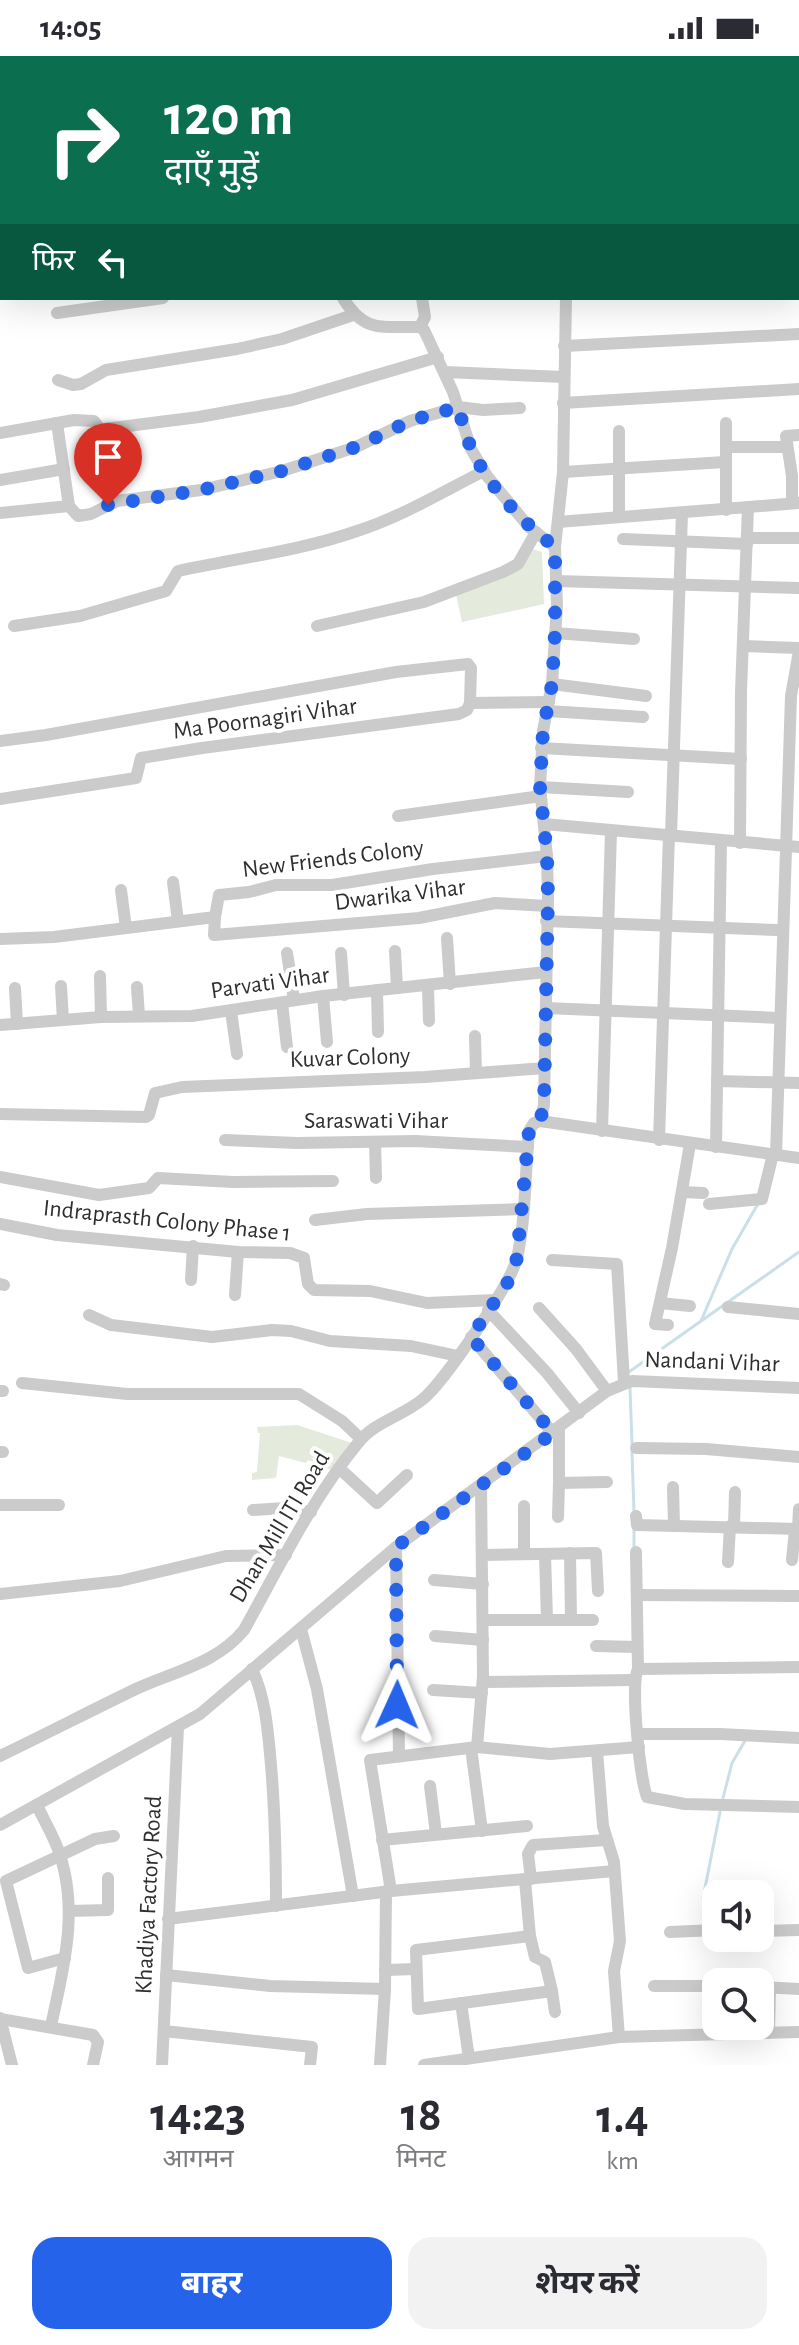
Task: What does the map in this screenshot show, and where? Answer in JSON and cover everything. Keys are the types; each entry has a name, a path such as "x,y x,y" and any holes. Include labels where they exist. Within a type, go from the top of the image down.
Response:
{"street":[{"path":"57,313 149,300"},
{"path":"344,300 353,315 365,324 420,327"},
{"path":"420,327 425,317 422,300"},
{"name":"Dhan Mill ITI Road","path":"0,1756 140,1687 217,1655 232,1644 244,1630 311,1512 361,1439 425,1398 458,1356 510,1279 517,1258 529,1131 534,1123 540,1121 544,1105 547,856 540,791 541,748 552,684 555,633 555,547 563,472 566,300"},
{"path":"58,380 81,384 106,370 282,339 353,315"},
{"path":"420,327 445,372 471,449 484,471 536,532 555,547"},
{"path":"564,346 799,334"},
{"path":"0,433 57,423 94,421 100,429 104,429 199,417 306,397 438,357"},
{"path":"445,372 564,377"},
{"path":"563,403 799,389"},
{"path":"57,423 69,506 74,514 83,516 117,501 201,490 332,457 410,421 458,407 483,410 520,408"},
{"path":"726,423 726,510"},
{"path":"619,431 619,517"},
{"path":"558,522 796,503 786,436 799,435"},
{"path":"726,447 787,447"},
{"path":"563,472 725,462"},
{"path":"0,480 64,469"},
{"path":"14,626 80,616 166,591 178,571 356,532 389,519 484,471"},
{"path":"0,513 69,506"},
{"path":"740,843 748,507"},
{"path":"659,1140 682,513"},
{"path":"317,626 424,602 503,572 518,564 536,532"},
{"path":"623,539 747,541 799,538"},
{"path":"556,581 799,588"},
{"path":"555,633 634,639"},
{"path":"682,1192 706,1198 762,1199 774,1154 785,846 799,649 744,646"},
{"path":"0,741 396,672 468,664 471,668 470,703"},
{"path":"552,684 646,696"},
{"name":"Ma Poornagiri Vihar","path":"0,799 136,778 141,758 459,714 467,710 470,703 548,706 643,717"},
{"path":"541,748 741,759"},
{"path":"398,816 540,791 628,792"},
{"path":"544,824 799,847"},
{"path":"602,1131 611,831"},
{"path":"716,1147 721,841"},
{"name":"New Friends Colony","path":"215,917 219,895 276,885 332,885 459,865 547,856"},
{"path":"173,882 178,921"},
{"path":"121,890 126,928"},
{"name":"Dwarika Vihar","path":"215,917 214,935 419,918 495,903 547,906"},
{"path":"0,939 54,937 215,917"},
{"path":"546,921 776,930"},
{"path":"447,938 450,984"},
{"path":"395,951 397,988"},
{"path":"287,953 287,1047"},
{"path":"341,953 344,995"},
{"name":"Parvati Vihar","path":"0,1025 101,1017 192,1016 323,996 546,972"},
{"path":"100,976 101,1017"},
{"path":"61,986 63,1020"},
{"path":"137,987 139,1016"},
{"path":"428,987 429,1021"},
{"path":"15,988 17,1024"},
{"path":"377,990 378,1032"},
{"path":"323,996 327,1042"},
{"path":"546,1008 779,1018"},
{"path":"231,1011 237,1054"},
{"path":"475,1036 476,1073"},
{"name":"Kuvar Colony","path":"0,1114 146,1117 158,1091 182,1087 545,1068"},
{"path":"717,1081 799,1083"},
{"path":"540,1121 799,1158"},
{"name":"Saraswati Vihar","path":"225,1140 297,1143 415,1141 528,1147"},
{"path":"375,1142 376,1178"},
{"path":"668,1325 655,1324 690,1144"},
{"path":"0,1177 99,1195 149,1188 158,1178 233,1182 333,1181"},
{"path":"315,1220 367,1214 522,1209"},
{"name":"Indraprasth Colony Phase 1","path":"0,1224 57,1235 238,1252 290,1253 304,1258 308,1284 314,1290 370,1291 427,1303 491,1305"},
{"path":"191,1280 193,1246"},
{"path":"235,1295 238,1252"},
{"path":"0,1825 200,1714 396,1547 623,1378 617,1264 552,1260"},
{"path":"660,1303 690,1306"},
{"path":"491,1305 578,1412"},
{"path":"728,1307 799,1314"},
{"path":"539,1308 606,1389"},
{"path":"89,1315 111,1325 212,1337 272,1330 291,1331 330,1341 411,1346 458,1356"},
{"path":"471,1337 553,1430 559,1483 558,1517"},
{"name":"Nandani Vihar","path":"623,1378 799,1388"},
{"path":"22,1383 127,1394 299,1394 342,1421 361,1439"},
{"path":"636,1448 706,1449 799,1457"},
{"path":"339,1468 377,1503 407,1475"},
{"path":"559,1483 607,1482"},
{"path":"481,1485 482,1688 474,1748 482,1831"},
{"path":"673,1487 674,1526"},
{"path":"728,1562 735,1492"},
{"path":"0,1505 59,1505"},
{"path":"524,1506 524,1554"},
{"path":"253,1510 285,1508 311,1512"},
{"path":"792,1560 799,1509"},
{"path":"636,1516 637,1525 797,1529"},
{"path":"396,1547 399,1756"},
{"path":"636,1552 636,1674 639,1740 647,1797 685,1804 799,1807"},
{"path":"570,1553 571,1620"},
{"path":"483,1555 596,1553 598,1591"},
{"path":"545,1554 547,1620"},
{"path":"0,1594 120,1581 226,1556 286,1555"},
{"path":"434,1580 483,1584"},
{"path":"637,1595 799,1596"},
{"path":"483,1620 593,1620"},
{"path":"301,1629 317,1689 353,1896"},
{"path":"435,1636 483,1640"},
{"path":"596,1646 637,1647"},
{"path":"433,1690 636,1674 799,1667"},
{"path":"252,1669 260,1685 269,1736 274,1796 276,1906"},
{"name":"Khadiya Factory Road","path":"162,2065 178,1727"},
{"path":"380,2065 388,1891 370,1760 474,1748 550,1754 597,1751 639,1740 720,1734 799,1738"},
{"path":"597,1751 606,1840 614,1871 620,1941 614,1971 619,2037"},
{"path":"430,1786 436,1834"},
{"path":"37,1805 60,1855 69,1911 69,1943 51,2026"},
{"path":"382,1840 527,1826"},
{"path":"65,1958 28,1968 6,1881 95,1839 114,1836"},
{"path":"555,2012 545,1962 535,1957 530,1936 528,1854 533,1845 606,1840"},
{"path":"168,1919 388,1891 614,1871"},
{"path":"69,1911 108,1910 108,1878"},
{"path":"774,1931 799,1930"},
{"path":"670,1932 702,1931"},
{"path":"530,1936 420,1949 415,1954 418,2009 552,1991"},
{"path":"385,1970 416,1969"},
{"path":"166,1975 270,1986 385,1989"},
{"path":"654,1986 702,1986"},
{"path":"774,1988 799,1989"},
{"path":"461,2003 469,2058"},
{"path":"12,2065 0,2018 97,2037 93,2065"},
{"path":"164,2031 312,2047 310,2065"},
{"path":"774,2033 799,2032"},
{"path":"424,2065 619,2037 702,2035"}],"shaded area":[{"path":"532,549 542,552 544,604 462,622 455,590 510,573"},
{"path":"297,1425 352,1443 331,1470 308,1460 306,1463 279,1456 276,1478 252,1480 252,1473 257,1472 260,1433 257,1427"}],"waterway":[{"path":"701,1321 732,1249 759,1202"},
{"path":"626,1374 799,1252"},
{"path":"630,1388 632,1444"},
{"path":"632,1452 634,1512"},
{"path":"634,1528 634,1548"},
{"path":"723,1798 732,1763 746,1739"},
{"path":"707,1880 720,1812"}],"route":[{"path":"108,505 117,501 235,483 332,457 393,427 458,407 471,449 487,476 529,527 555,547 557,606 540,787 548,897 544,1105 540,1121 534,1123 529,1131 517,1258 510,1279 471,1337 553,1433 396,1547 397,1705"}]}
